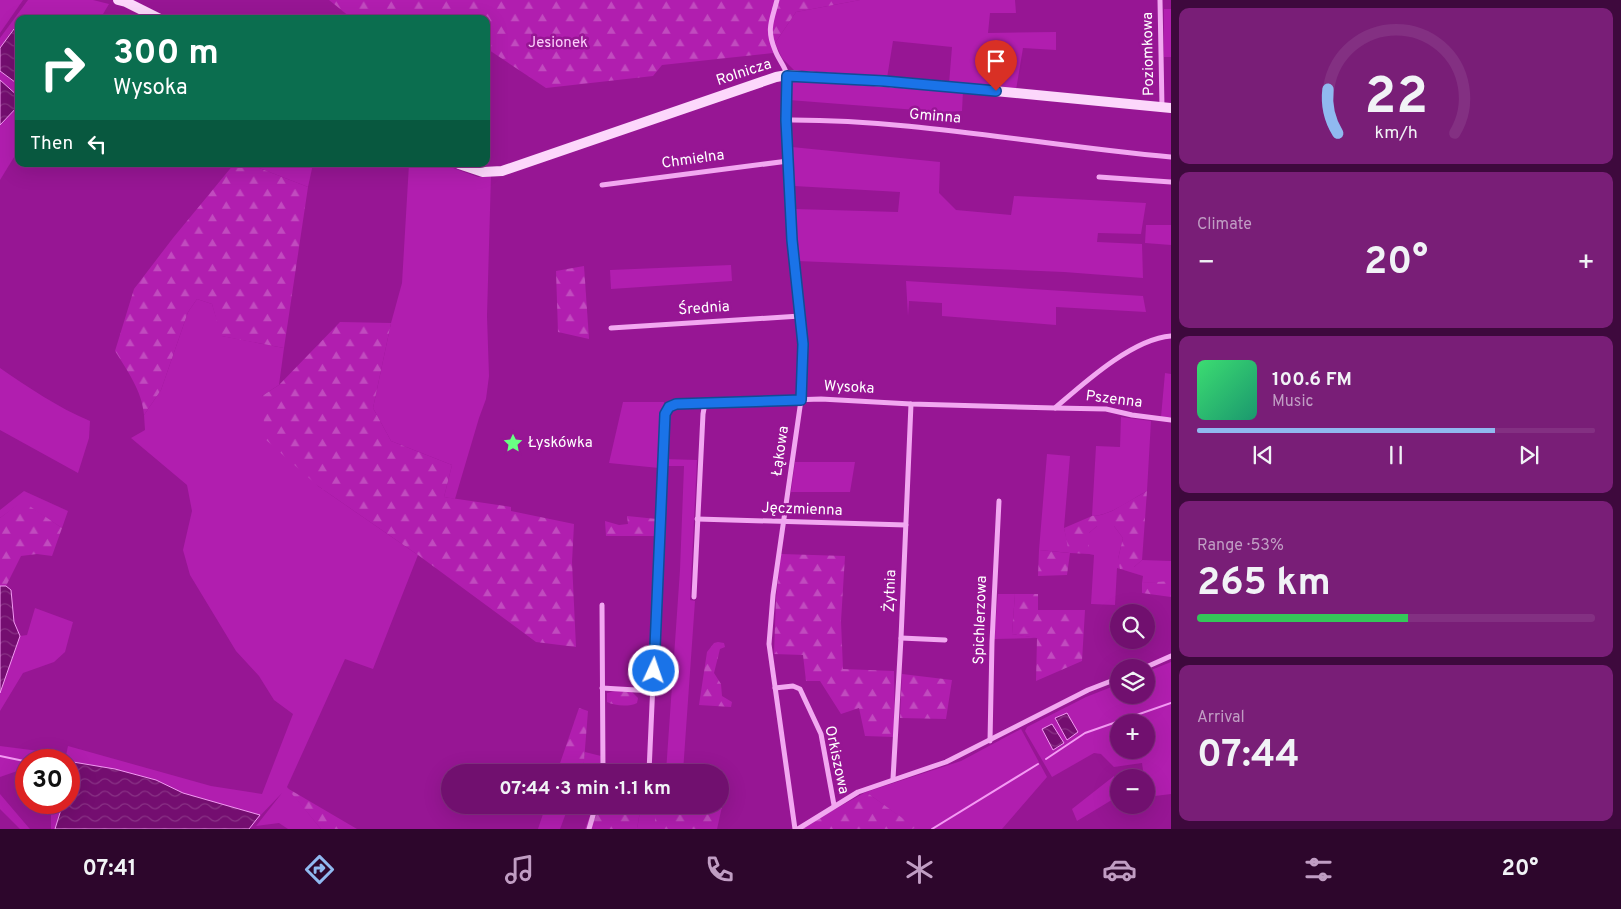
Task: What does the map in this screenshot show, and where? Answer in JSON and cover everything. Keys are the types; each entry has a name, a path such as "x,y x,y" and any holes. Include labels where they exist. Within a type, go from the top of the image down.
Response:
{"street":[{"path":"118,0 152,15"},
{"path":"777,0 771,16 770,36 775,51 786,69 787,76"},
{"name":"Poziomkowa","path":"1160,0 1167,108"},
{"name":"Rolnicza","path":"468,167 486,173 502,171 776,77 787,76 932,85 1167,108"},
{"name":"Łąkowa","path":"787,76 786,120 792,240 803,362 801,400 770,621 769,644 796,829 858,792 946,762 1088,690 1110,681"},
{"name":"Gminna","path":"786,120 925,128 1171,157"},
{"name":"Chmielna","path":"602,185 788,161"},
{"path":"1099,177 1171,182"},
{"name":"Średnia","path":"611,328 800,316"},
{"path":"1055,408 1082,385 1132,350 1152,339 1171,336"},
{"name":"Wysoka","path":"649,764 665,414 669,407 676,404 821,399 911,404 1055,408"},
{"path":"694,597 705,403"},
{"name":"Żytnia","path":"893,779 911,404"},
{"name":"Pszenna","path":"1055,408 1106,409 1132,415 1171,420"},
{"name":"Spichlerzowa","path":"990,741 992,642 999,501"},
{"name":"Jęczmienna","path":"697,519 906,525"},
{"path":"602,605 603,764"},
{"path":"901,638 945,640"},
{"path":"1155,663 1171,656"},
{"name":"Orkiszowa","path":"775,688 793,686 800,689 821,734 834,805"},
{"path":"602,688 653,690"},
{"path":"589,829 593,814"}],"green space":[{"path":"0,0 23,0 0,33"},
{"path":"28,0 93,0 109,4 102,15 17,15"},
{"name":"Jesionek","path":"329,0 860,0 796,12 775,43 773,53 662,65 653,76 546,88 490,51 490,15 348,15"},
{"path":"860,0 1015,0 1016,13 990,13 988,33 1056,32 1056,50 1023,48 1016,90 949,84 952,47 893,41 887,78 794,70 782,58 775,43 796,12"},
{"path":"1164,9 1171,9 1171,57 1164,57"},
{"path":"15,18 15,30 13,29 0,48 0,38"},
{"path":"0,71 15,82 15,93 0,80"},
{"path":"792,79 963,91 962,111 942,112 789,100"},
{"path":"15,109 15,156 0,180 0,125"},
{"path":"792,147 940,162 939,193 956,210 1011,215 1014,196 1146,203 1141,234 1098,233 1097,242 1142,244 1143,278 1064,272 797,261 795,209 898,212 900,192 794,186"},
{"path":"232,167 257,167 308,187 284,348 221,336 212,304 197,299 188,312 161,390 144,415 137,389 115,351 134,289"},
{"path":"257,167 312,167 308,187"},
{"path":"409,167 450,167 478,177 491,175 487,316 489,376 486,399 455,499 444,497 452,465 391,441 373,408 391,323 402,283"},
{"path":"1146,225 1171,225 1171,245 1145,243"},
{"path":"731,265 732,281 611,289 610,270"},
{"path":"584,266 589,339 558,332 556,271"},
{"path":"906,281 1143,296 1146,312 1056,307 1056,325 942,316 942,303 909,301 908,316"},
{"path":"197,299 212,304 222,336 284,348 279,385 262,396 318,486 418,555 373,669 345,659 287,787 321,829 288,829 279,823 256,826 282,793 258,818 244,811 183,793 156,780 115,769 80,763 80,749 211,786 262,794 293,714 274,700 259,676 236,651 190,575 183,550 192,511 187,485 131,438 145,430 144,415 161,390 188,312"},
{"path":"340,322 391,323 373,408 391,441 452,465 444,497 511,507 511,511 574,524 572,562 576,647 536,642 418,555 318,486 265,439 262,396 279,385"},
{"path":"0,368 55,403 90,421 89,438 78,473 0,430"},
{"path":"1165,373 1171,374 1171,417 1161,417"},
{"path":"623,402 664,402 659,468 609,463"},
{"path":"1121,417 1151,421 1147,491 1114,510 1092,516 1096,446 1120,447"},
{"path":"1047,454 1070,456 1064,528 1070,553 1039,550"},
{"path":"665,459 697,460 690,600 695,601 684,764 667,764 680,570 684,466 665,466"},
{"path":"795,462 855,462 850,492 791,492"},
{"path":"24,491 68,511 62,528 22,502 0,518 0,510"},
{"path":"1147,491 1142,560 1134,567 1120,569 1118,559 1123,538 1114,526 1097,526 1089,533 1089,554 1070,553 1067,575 1038,576 1039,550 1069,553 1064,528 1092,516 1112,511"},
{"path":"22,501 62,528 52,556 37,554 21,556 6,586 0,586 0,518"},
{"path":"627,516 657,519 656,536 606,536 605,521 619,525 628,524"},
{"path":"1097,526 1114,526 1123,538 1118,559 1134,567 1142,560 1171,561 1171,582 1142,583 1143,576 1117,568 1115,604 1091,604 1094,555 1089,554 1089,533"},
{"path":"781,554 845,556 841,621 843,669 894,671 895,737 865,736 859,708 841,714 820,681 806,681 803,655 774,654 776,598"},
{"path":"1171,581 1171,597 1142,593 1142,583"},
{"path":"998,594 1015,594 1012,634 1038,638 994,639"},
{"path":"1015,594 1038,594 1038,610 1085,610 1082,661 1036,681 1037,638 1012,634"},
{"path":"35,608 73,622 65,652 54,662 23,673 0,711 0,693 20,636 27,635"},
{"path":"714,643 724,643 725,647 720,649 714,673 721,684 722,696 732,702 731,707 699,705 707,652"},
{"path":"1171,662 1171,794 1155,796 1155,769 1143,769 1142,763 1114,767 1101,754 1094,753 1052,777 1025,731 1027,727 1086,697 1110,688 1110,704 1155,704 1155,668"},
{"path":"902,674 952,680 946,719 900,718"},
{"path":"631,691 638,698 637,703 622,706 607,702 607,693"},
{"path":"579,708 588,711 583,764 560,764"},
{"path":"1021,729 1047,777 1002,829 913,829 914,827 866,792 961,761"},
{"path":"0,746 23,749 15,749 15,772 0,777"},
{"path":"68,746 79,749 67,749"},
{"path":"585,752 601,756 600,764 583,764"},
{"path":"1110,779 1110,801 1077,821 1072,809"},
{"path":"287,788 357,829 321,829"},
{"path":"866,792 915,827 913,829 799,829"},
{"path":"0,794 15,814 17,814 30,829 20,829 0,809"},
{"path":"60,814 55,829 51,829 51,815"},
{"path":"543,814 566,814 560,829 538,829"},
{"path":"591,814 640,814 637,829 585,829"},
{"path":"640,814 655,814 655,829 637,829"},
{"path":"655,814 720,814 717,829 655,829"}],"water":[{"path":"14,29 15,82 0,71 0,48"},
{"path":"0,80 15,93 15,109 0,125"},
{"path":"0,586 6,586 11,590 14,622 20,636 0,693"},
{"path":"1067,713 1078,732 1067,740 1055,718"},
{"path":"1052,724 1064,743 1053,750 1042,729"},
{"path":"80,763 115,769 156,780 183,793 260,815 249,829 55,829 60,814 80,814"}],"waterway":[{"path":"1046,759 1085,733 1171,703"},
{"path":"0,756 15,759"},
{"path":"932,829 1038,764"}],"place":[{"name":"Łyskówka","path":"513,443"}],"route":[{"path":"654,671 665,414 669,407 676,404 801,400 803,344 792,240 786,120 787,76 884,81 996,91"}]}
